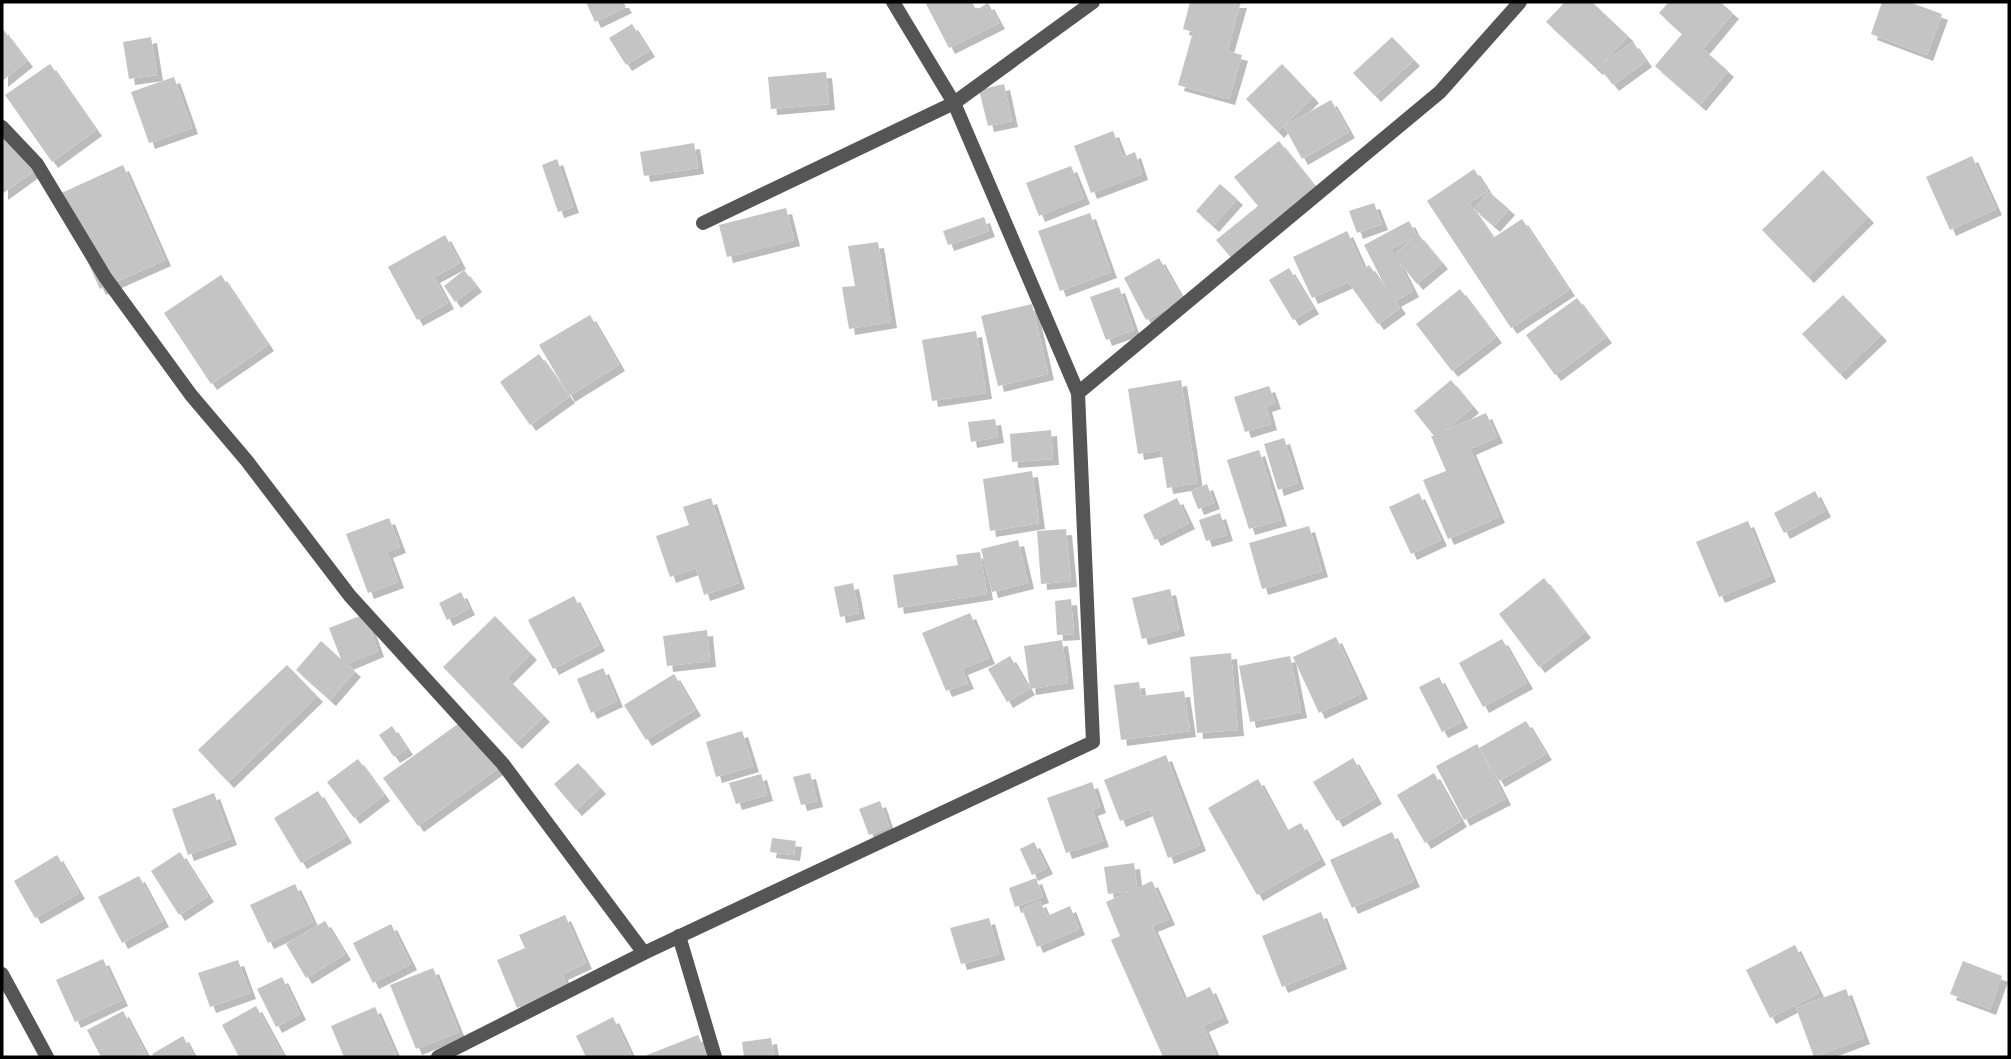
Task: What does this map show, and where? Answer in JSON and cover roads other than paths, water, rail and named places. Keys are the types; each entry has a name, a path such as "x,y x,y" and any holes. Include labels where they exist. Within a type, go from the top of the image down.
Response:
{"street":[{"path":"438,1057 679,936 1093,742 1078,393 954,103 892,2"},
{"path":"703,223 954,103 1093,2"},
{"path":"1078,393 1440,92 1520,2"},
{"path":"2,127 37,164 105,277 191,395 247,461 350,596 503,764 644,953"},
{"path":"679,936 715,1057"},
{"path":"2,974 47,1057"}]}
